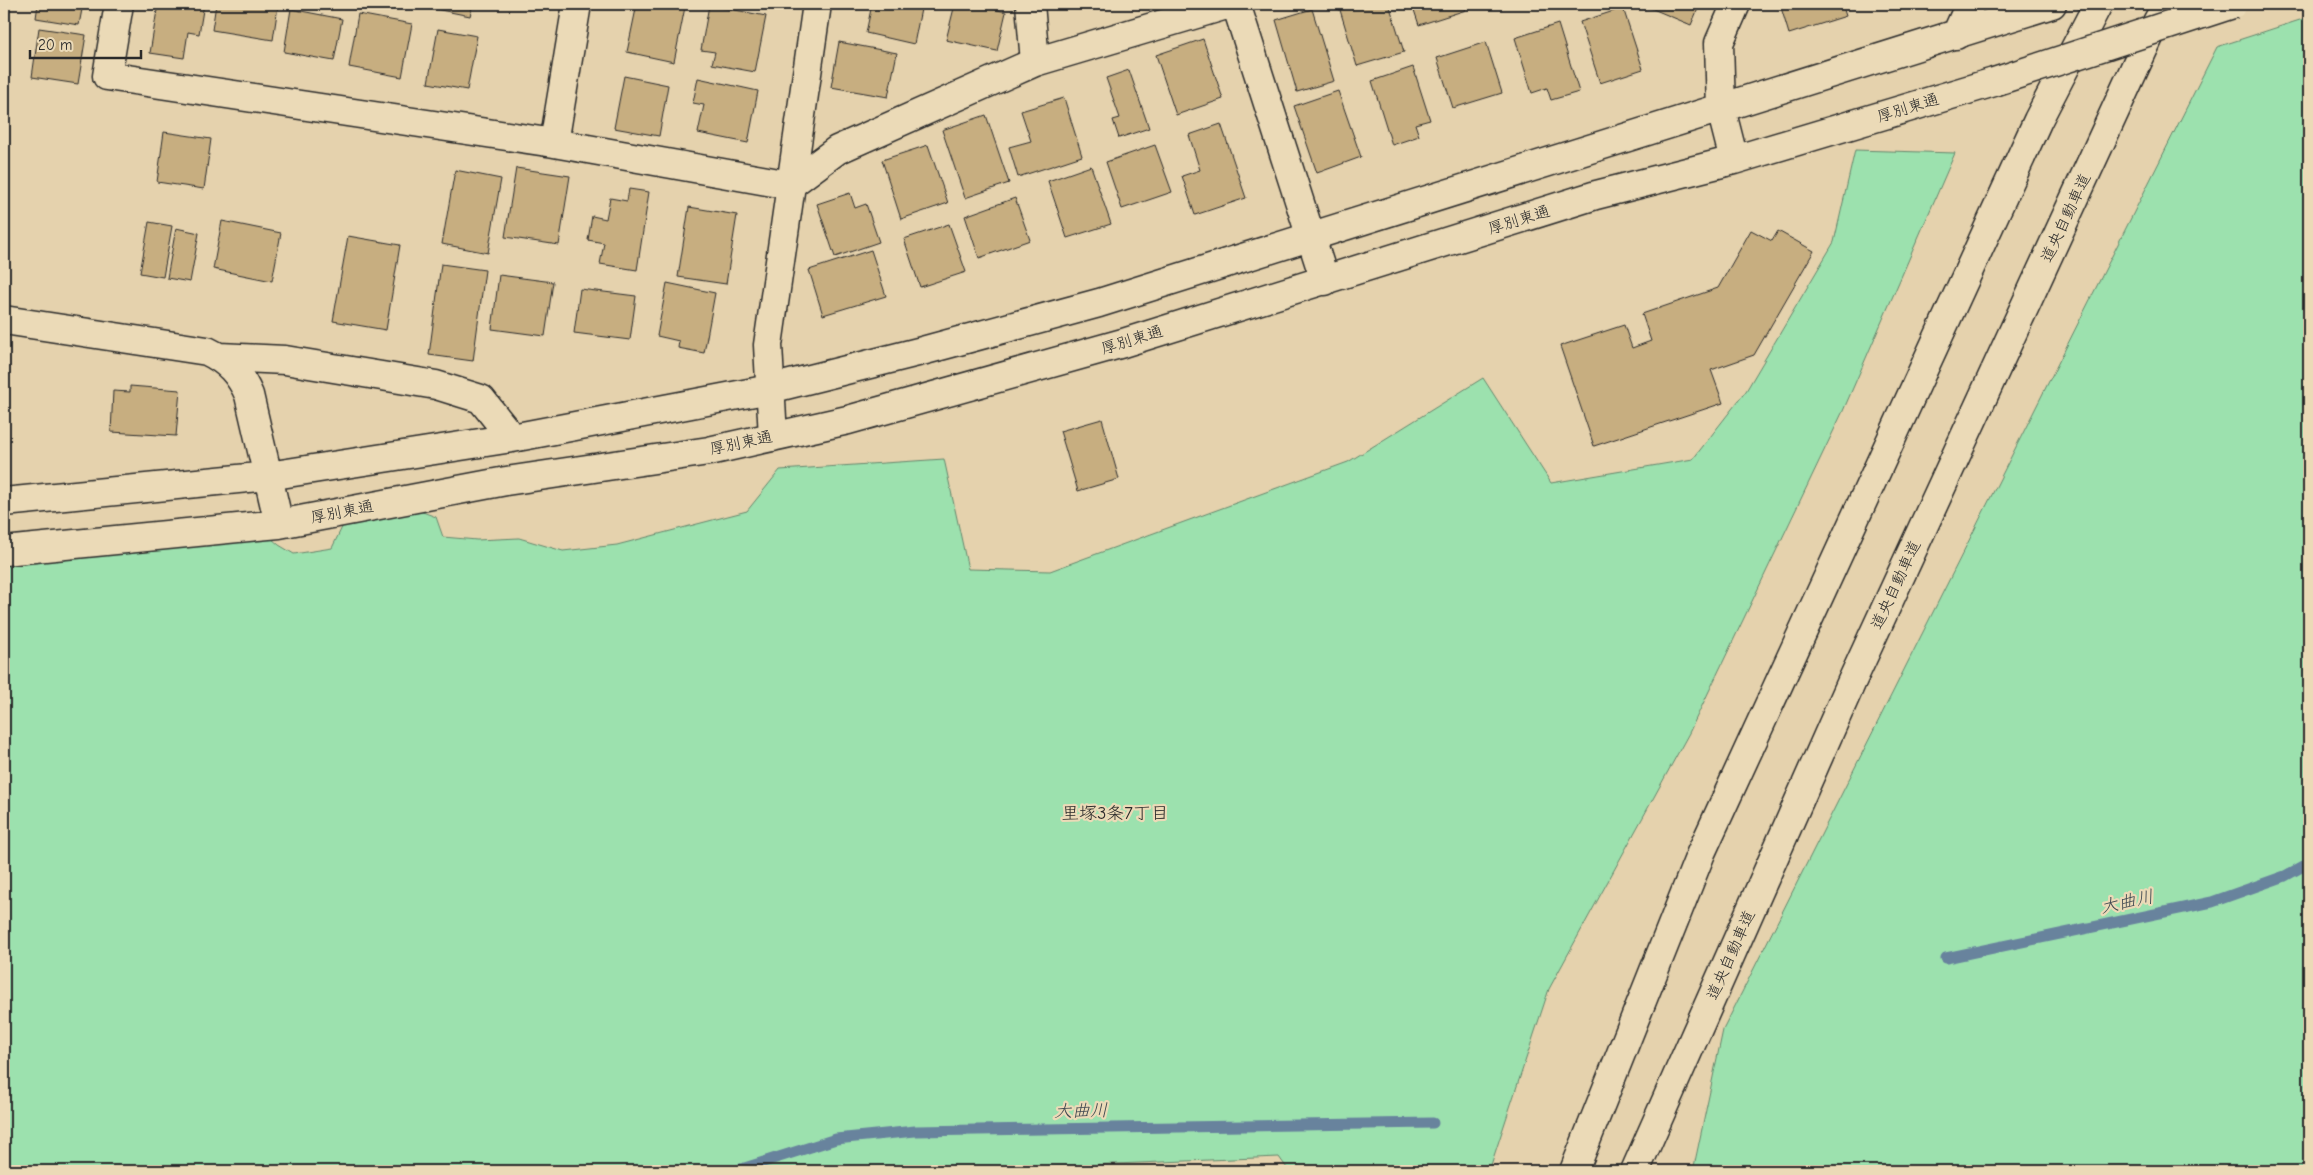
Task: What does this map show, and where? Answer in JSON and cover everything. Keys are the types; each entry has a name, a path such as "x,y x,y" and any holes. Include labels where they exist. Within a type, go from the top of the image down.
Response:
{"main road":[{"path":"119,4 107,76 554,143 790,184 837,150 1036,62 1230,4"},
{"path":"554,143 577,4"},
{"path":"773,437 768,345 817,4"},
{"path":"1030,4 1036,62"},
{"path":"1236,4 1326,280"},
{"path":"1734,160 1722,109 1720,43 1736,4"},
{"path":"1956,35 1970,4"},
{"path":"1574,1171 1701,853 2034,129 2098,4"},
{"name":"道央自動車道","path":"1635,1171 1852,681 2149,37 2167,4"},
{"name":"厚別東通","path":"4,551 279,524 506,481 708,451 872,414 1123,343 1596,195 1734,160 1994,82 2233,4"},
{"path":"4,502 268,476 512,438 770,389 1099,302 1312,237 1578,152 1722,109 2044,6"},
{"path":"4,320 207,351 219,357 242,378 249,395 279,524"},
{"path":"219,357 285,360 436,385 481,398 512,438"}],"green space":[{"path":"2309,17 2309,1171 1693,1171 1723,1030 2217,47"},
{"path":"1855,150 1955,153 1843,411 1689,733 1549,989 1489,1171 1289,1171 1279,1157 952,1171 4,1171 4,560 264,532 279,545 294,554 332,548 346,519 420,511 436,517 443,537 477,540 519,538 563,551 617,545 747,511 780,470 944,459 968,569 1050,571 1348,462 1483,378 1551,483 1693,459 1746,391 1834,242"}],"building":[{"path":"38,4 83,4 79,25 36,18"},
{"path":"158,4 204,4 199,34 188,32 184,58 150,53"},
{"path":"216,4 265,4 278,6 273,40 212,30"},
{"path":"421,4 473,4 470,16 420,6"},
{"path":"516,4 549,4 548,9"},
{"path":"637,4 670,4 685,7 674,62 627,52"},
{"path":"872,4 922,4 914,44 866,33"},
{"path":"955,4 973,4 1006,12 997,51 946,40"},
{"path":"1362,4 1389,4 1404,52 1357,66 1340,10"},
{"path":"1412,4 1464,4 1466,10 1419,25"},
{"path":"1641,4 1700,4 1691,25"},
{"path":"1780,4 1842,4 1846,16 1789,34"},
{"path":"709,5 766,16 755,72 712,64 715,52 701,50"},
{"path":"1623,8 1643,69 1600,83 1580,22"},
{"path":"291,9 342,19 334,61 284,52"},
{"path":"1312,9 1334,81 1297,92 1276,20"},
{"path":"358,14 412,24 402,77 349,67"},
{"path":"1558,24 1579,92 1551,100 1547,88 1532,93 1515,38"},
{"path":"39,28 86,35 78,84 32,77"},
{"path":"438,29 477,36 467,90 428,83"},
{"path":"1203,39 1223,99 1176,115 1156,55"},
{"path":"839,42 897,53 888,97 831,87"},
{"path":"1486,42 1502,93 1453,108 1437,58"},
{"path":"1413,67 1430,120 1415,124 1419,136 1392,145 1372,81"},
{"path":"1129,70 1149,128 1119,138 1113,120 1120,118 1106,78"},
{"path":"624,76 668,85 659,136 614,128"},
{"path":"698,78 758,91 748,143 698,133 704,105 693,103"},
{"path":"1338,91 1361,157 1317,173 1294,106"},
{"path":"1064,98 1082,156 1018,177 1009,147 1031,141 1021,111"},
{"path":"986,115 1009,183 965,198 942,130"},
{"path":"1221,124 1246,198 1195,215 1182,176 1200,170 1189,135"},
{"path":"164,132 211,139 204,189 157,182"},
{"path":"928,145 948,203 901,219 882,160"},
{"path":"1155,145 1172,192 1122,209 1106,162"},
{"path":"1091,166 1111,224 1067,238 1048,181"},
{"path":"516,168 570,176 559,245 505,237"},
{"path":"455,170 501,179 488,253 442,244"},
{"path":"629,189 649,192 637,270 600,264 604,243 588,240 592,216 606,219 610,198 627,201"},
{"path":"850,193 855,208 866,204 879,242 835,257 817,204"},
{"path":"1015,198 1030,240 979,258 965,216"},
{"path":"689,207 737,215 726,284 678,277"},
{"path":"222,221 281,233 272,281 213,269"},
{"path":"149,222 172,226 163,277 140,273"},
{"path":"949,224 966,272 920,287 904,239"},
{"path":"176,228 199,233 190,282 167,278"},
{"path":"1751,230 1772,241 1778,231 1814,251 1754,355 1711,370 1723,403 1594,446 1560,346 1624,325 1632,348 1651,341 1642,314 1718,288"},
{"path":"348,236 400,245 386,330 333,321"},
{"path":"871,250 886,296 823,315 809,270"},
{"path":"441,264 485,270 473,361 429,355"},
{"path":"499,275 553,282 545,336 492,329"},
{"path":"667,283 715,293 704,353 678,348 679,341 657,336"},
{"path":"580,289 636,296 630,340 574,333"},
{"path":"130,386 180,390 176,436 111,432 113,391 130,392"},
{"path":"1102,419 1119,479 1078,491 1060,431"}],"waterway":[{"name":"大曲川","path":"1946,958 2212,902 2285,876 2309,863"},
{"name":"大曲川","path":"735,1171 836,1139 915,1131 1433,1123"}],"district":[{"name":"里塚3条7丁目","path":"1115,813"}]}
